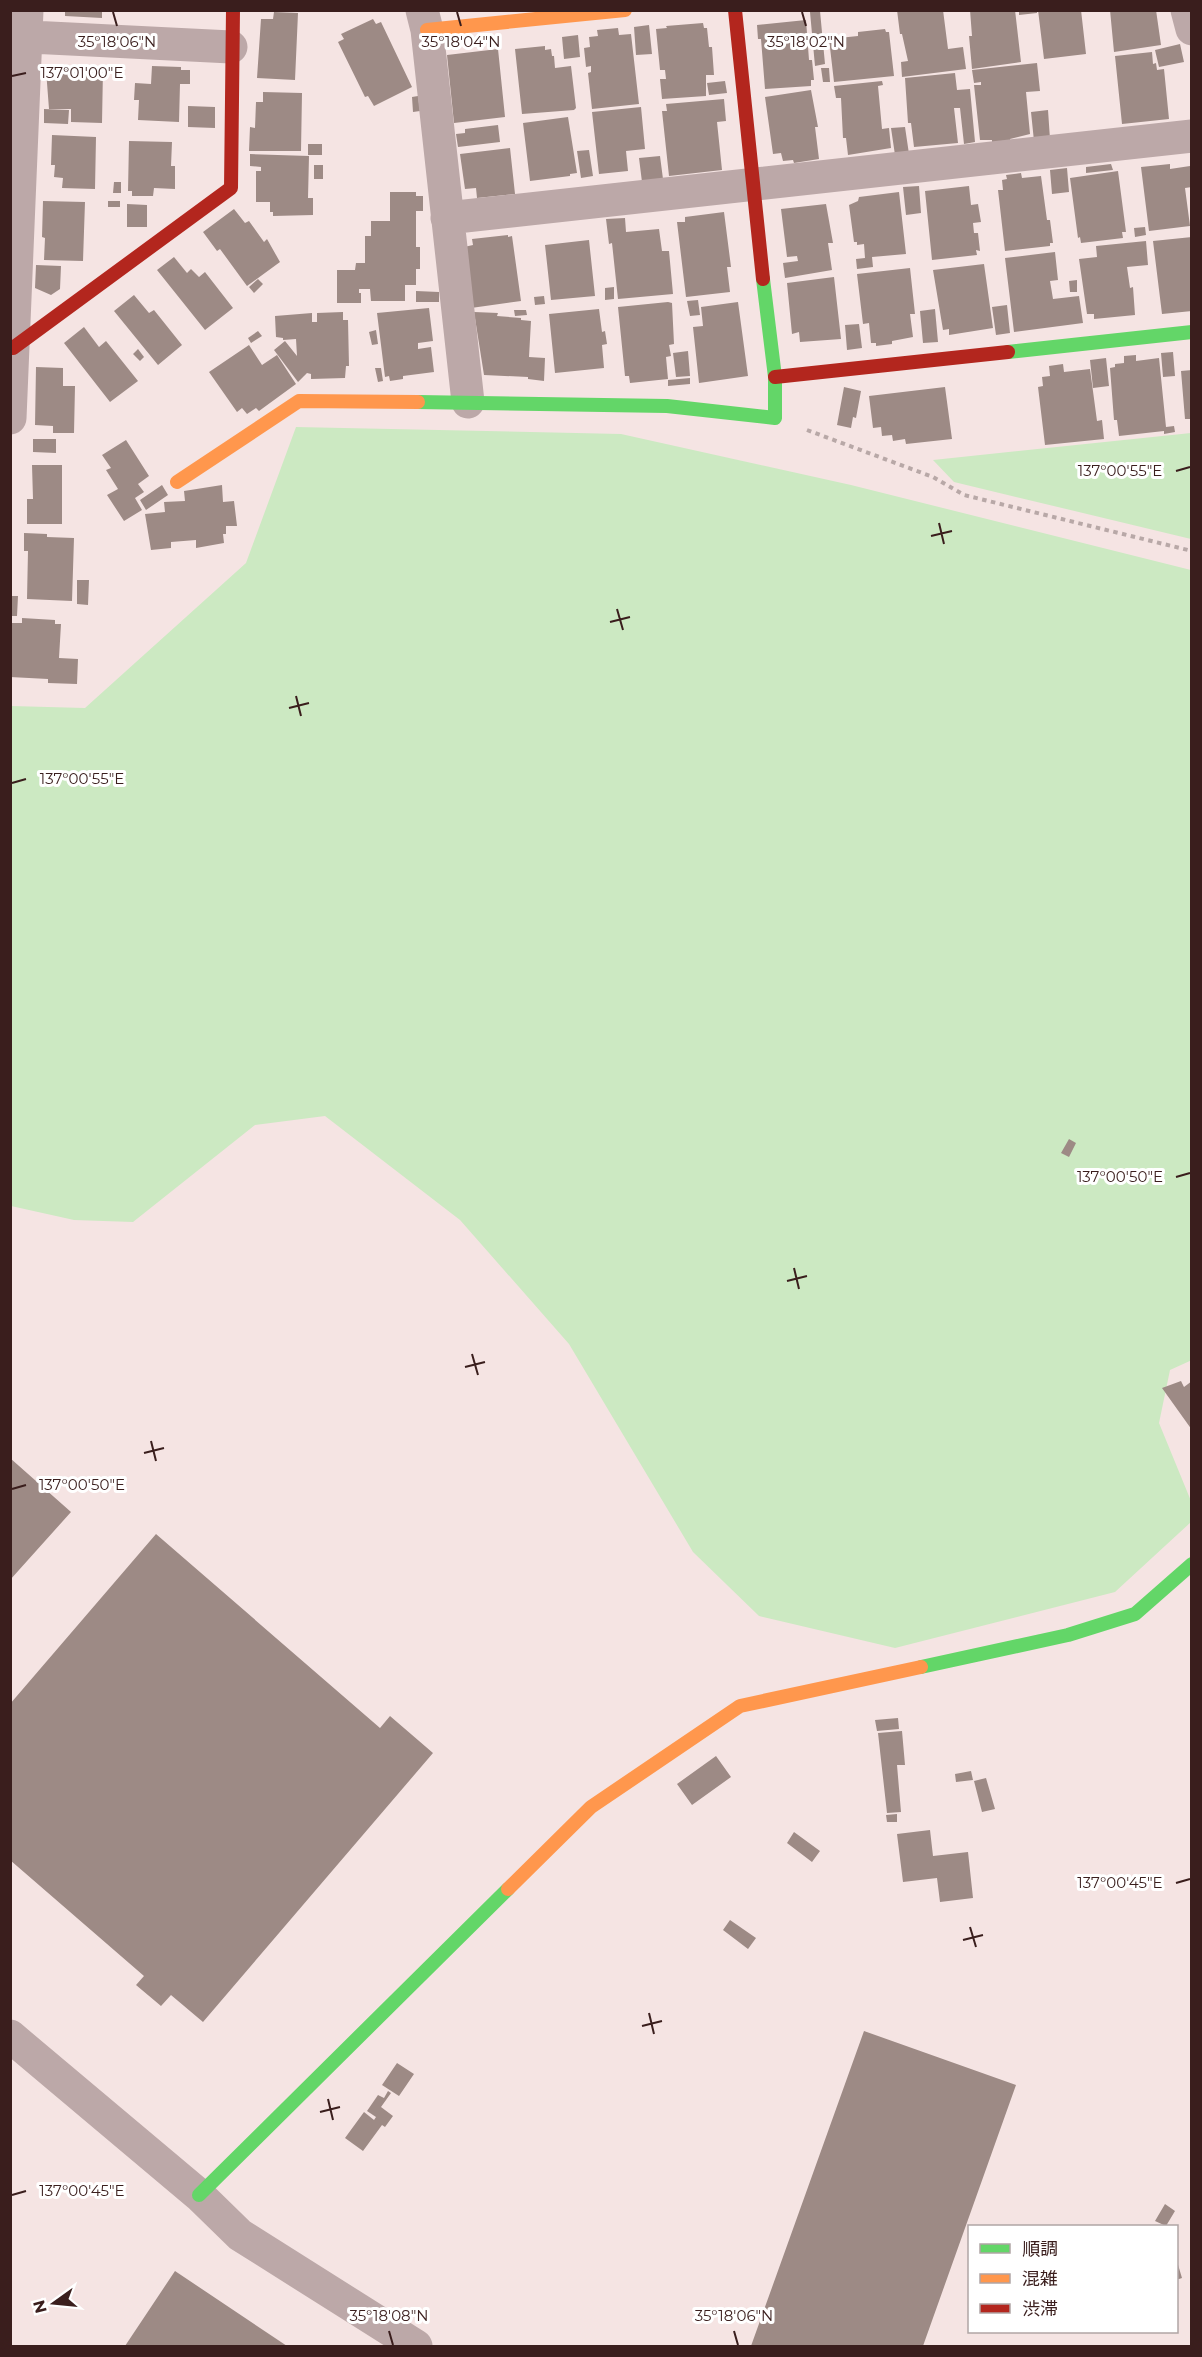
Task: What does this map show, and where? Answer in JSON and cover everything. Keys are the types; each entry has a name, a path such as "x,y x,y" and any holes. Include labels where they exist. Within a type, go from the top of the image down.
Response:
{"street":[{"path":"13,348 231,188 233,10"},
{"path":"468,402 424,20 625,10"},
{"path":"177,482 299,401 667,406 775,418 775,377 752,186 735,10"},
{"path":"1187,10 1191,29"},
{"path":"10,418 21,28 231,46"},
{"path":"447,219 1191,136"},
{"path":"775,377 1191,332"},
{"path":"199,2195 591,1807 740,1706 1068,1635 1135,1614 1191,1564"},
{"path":"10,2036 199,2195 240,2235 416,2346"}],"path":[{"path":"775,418 933,477 964,495 1191,551"}],"green space":[{"path":"296,427 621,434 851,485 1191,570 1192,1360 1170,1370 1159,1423 1191,1501 1191,1522 1115,1592 895,1648 759,1616 693,1552 569,1344 460,1220 325,1116 255,1125 133,1222 74,1220 11,1206 11,706 85,708 246,563"},
{"path":"1191,433 1191,539 954,482 933,460"}],"building":[{"path":"65,10 102,10 102,18 65,16"},
{"path":"897,10 943,10 948,49 963,47 966,69 902,77 901,62 908,61 902,34 900,34"},
{"path":"970,10 1015,10 1021,62 972,69 969,36 972,36"},
{"path":"1019,10 1037,10 1037,13 1019,15"},
{"path":"1038,10 1081,10 1086,54 1044,59"},
{"path":"1110,10 1156,10 1161,45 1114,52"},
{"path":"820,11 825,64 815,66 810,12"},
{"path":"274,12 298,13 295,80 257,78 261,19 273,19"},
{"path":"373,19 376,24 381,22 412,87 374,106 368,96 365,97 338,42 344,39 341,34"},
{"path":"806,20 809,60 812,60 814,80 811,80 811,86 765,89 761,39 758,39 757,25"},
{"path":"703,23 704,28 707,28 709,47 712,47 714,75 706,75 706,96 662,99 660,79 666,79 665,70 660,70 656,29"},
{"path":"649,25 652,54 636,55 634,27"},
{"path":"618,28 619,35 631,34 639,104 592,109 588,73 591,72 591,66 586,67 584,48 590,47 589,37 598,36 597,30"},
{"path":"885,29 889,32 894,76 834,82 829,39 858,36 858,32"},
{"path":"578,35 580,57 564,59 562,37"},
{"path":"1180,44 1184,62 1159,67 1155,50"},
{"path":"545,46 545,50 551,49 555,68 571,66 576,108 522,114 515,49"},
{"path":"498,49 505,117 454,123 447,55"},
{"path":"1152,52 1153,64 1156,63 1157,70 1164,69 1169,119 1122,124 1115,56"},
{"path":"1037,63 1040,91 1026,92 1030,134 1010,139 1011,142 992,143 992,140 980,140 974,85 981,85 981,82 974,83 972,70"},
{"path":"152,66 181,67 181,70 190,70 190,84 180,84 179,122 138,120 139,100 134,100 135,83 151,84"},
{"path":"64,68 103,69 102,123 71,122 71,109 49,109 46,70 63,71"},
{"path":"821,68 829,68 830,82 823,82"},
{"path":"955,73 957,90 970,89 975,142 964,144 960,108 954,108 958,143 914,147 911,123 908,123 905,78"},
{"path":"725,81 727,93 709,95 707,83"},
{"path":"882,81 883,85 878,86 882,129 889,128 891,148 848,155 846,138 843,138 841,98 836,98 834,86"},
{"path":"811,90 818,127 815,127 819,159 794,163 793,160 783,161 781,153 773,154 765,97"},
{"path":"263,92 302,93 301,151 249,151 250,127 255,128 256,102 263,102"},
{"path":"418,96 420,111 413,112 412,97"},
{"path":"724,99 726,121 717,122 722,170 669,176 662,111 667,111 666,104"},
{"path":"188,106 215,107 215,128 188,127"},
{"path":"641,107 645,149 626,151 628,171 599,174 592,112"},
{"path":"44,109 69,110 68,124 44,123"},
{"path":"1048,110 1050,139 1034,141 1031,112"},
{"path":"568,117 577,173 530,181 523,123"},
{"path":"498,125 500,142 458,147 456,134 465,133 465,129"},
{"path":"905,127 909,154 895,155 891,128"},
{"path":"52,135 96,137 95,189 62,188 63,178 54,177 55,165 51,165"},
{"path":"129,141 172,142 171,166 175,166 175,189 154,188 153,196 132,196 132,191 128,191"},
{"path":"308,144 322,144 322,155 308,155"},
{"path":"510,148 515,194 477,198 476,188 465,189 460,154"},
{"path":"589,150 593,176 581,178 577,151"},
{"path":"250,154 309,156 308,198 313,198 313,215 273,216 273,212 270,212 270,202 256,202 256,171 261,171 261,167 250,166"},
{"path":"660,156 663,179 642,182 639,158"},
{"path":"1111,164 1113,170 1086,173 1086,167"},
{"path":"1170,164 1170,169 1190,166 1192,187 1185,188 1190,226 1149,231 1141,167"},
{"path":"314,165 323,165 323,179 314,179"},
{"path":"1067,168 1069,192 1052,194 1050,170"},
{"path":"1118,171 1126,232 1122,232 1123,238 1081,243 1080,237 1078,238 1070,178"},
{"path":"1021,173 1022,178 1041,176 1047,220 1050,220 1053,243 1050,243 1050,246 1005,251 998,190 1003,190 1002,180 1007,179 1006,175"},
{"path":"114,182 121,182 121,193 113,193"},
{"path":"919,186 921,213 906,215 903,187"},
{"path":"969,186 971,205 978,204 981,222 973,223 974,233 978,233 980,251 976,250 977,255 932,260 925,191"},
{"path":"390,192 416,192 416,196 423,196 423,211 416,211 416,247 420,247 420,269 416,269 416,285 405,285 405,301 371,301 370,289 359,289 361,303 337,303 337,270 355,270 356,263 365,263 365,236 371,236 371,221 390,221"},
{"path":"899,192 906,254 872,257 873,267 857,269 856,259 865,258 864,244 857,245 857,242 854,242 849,205 858,201 859,197"},
{"path":"43,201 85,202 83,261 44,260"},
{"path":"108,201 120,201 120,207 108,207"},
{"path":"127,204 147,205 147,227 127,227"},
{"path":"826,204 833,243 828,243 832,270 785,278 783,263 798,261 797,256 787,257 781,209"},
{"path":"234,209 245,223 249,221 264,242 267,239 280,262 247,286 220,249 217,251 203,232"},
{"path":"724,212 731,267 727,267 730,292 686,297 677,222 685,222 685,217"},
{"path":"625,218 626,232 659,229 662,251 669,251 673,294 618,299 612,243 609,244 606,219"},
{"path":"1145,227 1146,235 1135,237 1134,228"},
{"path":"508,235 508,237 512,236 521,301 471,308 464,247 473,245 472,239"},
{"path":"1192,237 1192,311 1162,314 1153,241"},
{"path":"589,240 595,296 551,300 545,245"},
{"path":"1146,241 1148,265 1127,267 1130,288 1133,287 1135,315 1094,319 1094,314 1087,314 1079,259 1097,257 1096,246"},
{"path":"1055,252 1058,280 1050,281 1053,299 1079,296 1083,323 1014,332 1005,258"},
{"path":"174,257 187,273 191,269 199,277 205,272 233,308 205,330 157,270"},
{"path":"984,264 993,328 949,335 949,329 943,330 933,270"},
{"path":"36,265 61,266 60,289 51,295 35,288"},
{"path":"910,268 915,314 910,314 913,337 892,341 892,344 876,346 876,343 871,343 869,323 863,324 857,274"},
{"path":"834,277 841,339 800,342 799,332 792,334 787,283"},
{"path":"258,279 263,284 254,293 249,287"},
{"path":"1077,280 1077,292 1070,292 1069,281"},
{"path":"614,287 614,299 605,300 605,288"},
{"path":"416,291 439,292 439,302 416,302"},
{"path":"134,295 149,313 154,310 182,345 158,365 114,311"},
{"path":"544,296 545,304 535,305 534,297"},
{"path":"698,300 700,315 690,316 687,301"},
{"path":"738,302 748,376 699,383 693,327 703,326 701,307"},
{"path":"672,303 674,344 669,345 671,356 666,357 668,379 630,383 629,376 625,376 618,307"},
{"path":"1007,305 1010,333 996,335 992,307"},
{"path":"429,308 433,341 418,343 418,349 431,347 434,372 403,376 403,379 390,381 389,376 385,377 377,313"},
{"path":"599,309 602,332 605,331 607,344 602,345 604,368 555,373 549,314"},
{"path":"935,309 938,342 923,343 920,311"},
{"path":"514,310 526,310 527,315 515,316"},
{"path":"343,312 343,320 348,320 349,366 346,366 345,378 311,379 311,374 307,373 298,382 274,350 285,341 297,356 296,339 283,340 283,338 276,337 275,316 312,313 312,322 317,322 317,313"},
{"path":"474,312 498,313 497,316 531,321 529,357 545,358 544,381 528,379 528,377 484,375"},
{"path":"859,324 862,348 847,350 845,325"},
{"path":"84,327 99,347 106,341 138,381 110,402 64,343"},
{"path":"376,330 378,344 372,345 369,332"},
{"path":"258,331 262,336 251,343 248,338"},
{"path":"249,345 262,365 277,355 296,384 259,411 256,408 247,414 242,408 237,412 209,372"},
{"path":"138,349 144,357 140,361 133,354"},
{"path":"688,351 690,376 676,377 673,353"},
{"path":"1173,352 1175,376 1163,377 1161,353"},
{"path":"1136,355 1136,361 1159,358 1166,427 1174,426 1175,432 1119,436 1117,420 1114,420 1110,368 1115,367 1115,364 1124,363 1124,356"},
{"path":"1106,358 1109,386 1093,388 1090,360"},
{"path":"1063,364 1064,372 1090,369 1097,421 1102,420 1104,439 1045,445 1038,387 1043,386 1042,377 1050,376 1049,366"},
{"path":"36,367 63,368 63,386 75,386 74,433 53,433 53,426 35,425"},
{"path":"375,368 381,368 383,381 378,382"},
{"path":"1192,370 1192,419 1185,419 1181,371"},
{"path":"690,378 690,384 668,386 668,380"},
{"path":"844,387 861,391 856,418 853,417 851,428 837,425"},
{"path":"945,387 952,439 906,444 905,439 893,441 892,435 882,436 881,427 873,428 869,396"},
{"path":"33,439 56,439 56,453 33,452"},
{"path":"126,440 149,476 138,484 144,492 135,498 142,510 124,521 107,495 118,489 106,470 111,468 102,455"},
{"path":"32,465 62,465 62,524 27,524 27,499 33,499"},
{"path":"162,485 168,495 146,510 140,500"},
{"path":"222,485 223,502 234,501 237,526 226,526 226,534 223,534 224,543 196,548 196,540 171,542 171,548 151,550 145,514 165,512 164,502 185,501 184,491"},
{"path":"24,533 74,538 72,601 27,599 28,551 24,551"},
{"path":"77,580 89,580 88,605 77,604"},
{"path":"10,596 18,596 17,616 10,616"},
{"path":"22,618 55,620 55,624 61,624 59,658 78,659 77,684 48,683 48,679 10,677 12,623 22,623"},
{"path":"1069,1139 1076,1143 1069,1157 1061,1153"},
{"path":"1181,1381 1184,1387 1192,1381 1192,1430 1162,1388"},
{"path":"10,1458 71,1512 10,1580"},
{"path":"156,1534 380,1728 390,1716 433,1753 203,2022 171,1995 161,2006 136,1985 144,1976 10,1860 10,1704"},
{"path":"898,1718 899,1729 877,1731 875,1720"},
{"path":"902,1731 905,1765 897,1765 901,1812 887,1813 878,1733"},
{"path":"716,1756 731,1777 692,1805 677,1784"},
{"path":"971,1771 973,1780 956,1782 955,1774"},
{"path":"986,1778 995,1809 982,1812 974,1781"},
{"path":"897,1814 897,1822 887,1822 886,1815"},
{"path":"930,1830 933,1856 968,1852 973,1898 940,1902 937,1878 903,1882 897,1834"},
{"path":"794,1832 820,1851 812,1862 787,1843"},
{"path":"730,1920 756,1938 748,1949 723,1930"},
{"path":"864,2031 1016,2085 923,2346 751,2346"},
{"path":"397,2063 414,2074 399,2096 382,2085"},
{"path":"388,2091 391,2093 381,2107 393,2116 385,2127 382,2125 363,2151 345,2138 364,2112 374,2120 376,2117 367,2111 378,2095 384,2098"},
{"path":"1165,2204 1175,2211 1167,2225 1155,2221"},
{"path":"1178,2265 1182,2278 1178,2279"},
{"path":"175,2271 287,2346 125,2346"}],"traffic: fast":[{"path":"418,402 667,406 775,418 775,377 763,279"},
{"path":"1008,352 1192,332"},
{"path":"921,1667 1068,1635 1135,1614 1192,1564"},
{"path":"199,2195 508,1889"}],"traffic: slow":[{"path":"427,30 625,10"},
{"path":"177,482 299,401 418,402"},
{"path":"508,1889 591,1807 740,1706 921,1667"}],"traffic: jam":[{"path":"13,348 231,188 233,10"},
{"path":"735,10 763,279"},
{"path":"775,377 1008,352"}]}
